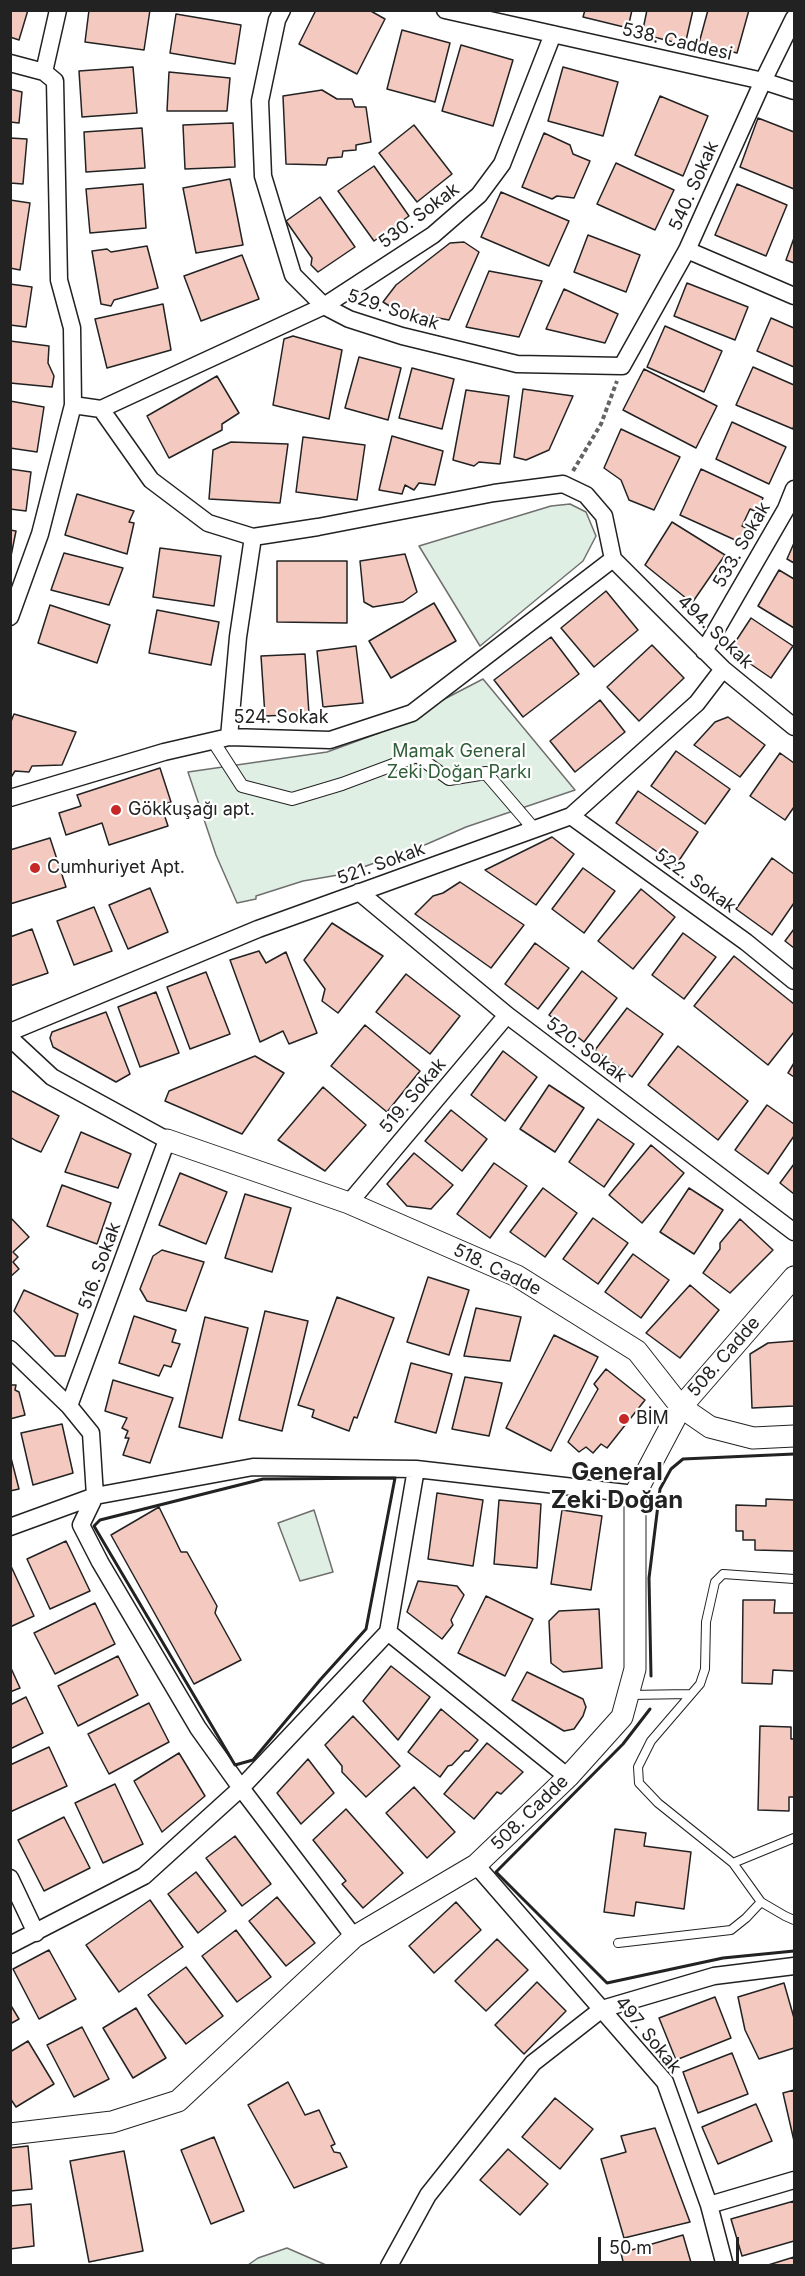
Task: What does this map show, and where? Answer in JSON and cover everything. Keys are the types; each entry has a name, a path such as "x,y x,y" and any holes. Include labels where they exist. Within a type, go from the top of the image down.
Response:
{"street":[{"path":"44,72 58,10"},
{"name":"529. Sokak","path":"282,10 277,20 260,101 263,176 293,275 324,306 349,319 402,336 517,364 622,366"},
{"name":"538. Caddesi","path":"445,10 763,81 795,91"},
{"name":"540. Sokak","path":"622,366 687,250 763,81 795,18"},
{"name":"530. Sokak","path":"101,409 324,306 433,235 479,195 502,164 553,33"},
{"path":"10,63 44,72 55,81 59,280 72,328 73,405 40,534 12,607"},
{"path":"687,250 795,296"},
{"path":"73,405 101,409 151,480 208,523 253,537 318,527 494,493 562,484 586,495 604,516 613,559"},
{"name":"533. Sokak","path":"704,651 786,509 795,489"},
{"path":"253,537 221,739 242,786 292,799 342,784 417,756 449,779 486,773 534,829"},
{"name":"494. Sokak","path":"613,559 723,669 795,727"},
{"name":"524. Sokak","path":"10,798 164,752 221,739 330,740 412,713 613,559"},
{"name":"521. Sokak","path":"10,1032 258,929 571,816 697,703 723,669"},
{"name":"522. Sokak","path":"571,816 746,942 795,981"},
{"name":"520. Sokak","path":"359,892 507,1015 795,1232"},
{"name":"519. Sokak","path":"349,1203 507,1015"},
{"path":"10,1038 52,1077 167,1140"},
{"name":"518. Cadde","path":"167,1140 349,1203 517,1276 637,1351 681,1407 710,1427 753,1438 795,1436"},
{"name":"516. Sokak","path":"69,1406 167,1140"},
{"name":"508. Cadde","path":"10,2134 112,2122 178,2100 354,1937 476,1865 568,1777 622,1717 629,1695 635,1669 635,1494 681,1407 795,1277"},
{"path":"10,1348 69,1406 91,1433 95,1496 81,1525 100,1563 198,1728 354,1937"},
{"path":"10,1527 95,1496 253,1467 416,1469 635,1494"},
{"path":"10,1945 144,1876 241,1788 388,1632 416,1469"},
{"path":"388,1632 568,1777"},
{"name":"497. Sokak","path":"476,1865 665,2082 709,2205 725,2265"},
{"path":"10,1878 36,1932"},
{"path":"393,2263 428,2195 533,2063 602,2009 714,1976 795,1966"},
{"path":"709,2205 795,2180"}],"lane":[{"path":"795,1579 723,1574 715,1582 706,1622 705,1669 700,1684 651,1741 638,1767 639,1783 658,1803 734,1863 761,1902 795,1920"},
{"path":"629,1695 690,1694"},
{"path":"734,1863 795,1838"},
{"path":"618,1943 731,1930 761,1902"}],"path":[{"path":"562,484 576,467 601,424 622,366"}],"green space":[{"path":"570,504 586,512 596,536 583,561 480,646 419,546 551,506"},
{"name":"Mamak General Zeki Doğan Parkı","path":"483,679 575,790 466,827 427,844 344,874 303,881 256,896 256,899 237,903 216,855 188,772 327,752 379,733"},
{"path":"314,1510 333,1572 300,1581 278,1523"},
{"path":"287,2248 326,2265 248,2265 258,2258"}],"building":[{"path":"10,10 28,10 19,40 10,37"},
{"path":"89,10 150,10 144,50 85,42"},
{"path":"316,10 369,10 385,19 357,74 299,44"},
{"path":"585,10 632,10 628,28 583,17"},
{"path":"647,10 693,10 685,45 642,34"},
{"path":"708,10 749,10 737,53 699,43"},
{"path":"176,14 241,25 235,64 170,53"},
{"path":"402,30 450,43 435,102 387,89"},
{"path":"461,45 513,60 493,126 442,111"},
{"path":"133,67 137,113 82,117 79,71"},
{"path":"563,67 618,82 603,136 548,121"},
{"path":"169,72 230,78 227,111 167,111"},
{"path":"10,89 22,92 19,123 10,122"},
{"path":"322,90 337,99 352,99 355,107 366,107 371,142 356,145 356,150 343,151 342,157 328,158 326,165 286,164 283,96"},
{"path":"660,96 708,116 683,176 635,155"},
{"path":"758,118 794,132 794,189 740,167"},
{"path":"233,123 235,167 185,169 183,125"},
{"path":"414,125 452,174 417,202 379,153"},
{"path":"142,128 145,168 86,172 84,132"},
{"path":"544,133 570,145 573,154 590,161 574,198 557,196 552,199 522,187"},
{"path":"10,138 27,139 23,184 10,183"},
{"path":"616,163 674,190 655,230 597,204"},
{"path":"374,166 409,216 374,241 338,191"},
{"path":"230,179 243,245 196,253 183,188"},
{"path":"143,184 146,228 90,233 86,189"},
{"path":"737,184 787,205 766,256 715,235"},
{"path":"501,192 569,221 549,266 481,237"},
{"path":"320,197 355,247 318,272 311,265 312,258 286,221"},
{"path":"10,200 30,203 20,270 10,268"},
{"path":"588,235 640,255 626,292 574,272"},
{"path":"794,238 794,263 786,260"},
{"path":"464,242 479,252 449,320 396,310 383,302 396,285 450,243"},
{"path":"147,246 158,288 114,300 111,306 101,304 92,251 107,249 111,252"},
{"path":"242,255 259,299 201,321 184,276"},
{"path":"489,271 542,281 519,337 466,327"},
{"path":"687,283 748,307 735,340 674,316"},
{"path":"10,284 32,287 26,327 10,325"},
{"path":"564,289 618,314 605,343 546,329"},
{"path":"163,304 171,350 107,368 95,319"},
{"path":"771,318 794,328 794,367 757,351"},
{"path":"665,326 722,351 704,392 647,367"},
{"path":"293,336 342,350 329,419 273,405 284,339"},
{"path":"10,341 49,346 48,363 54,376 52,387 10,383"},
{"path":"359,357 401,368 388,420 345,408"},
{"path":"753,367 794,385 793,429 736,405"},
{"path":"412,368 454,379 442,429 399,418"},
{"path":"644,369 717,406 696,448 623,410"},
{"path":"217,376 239,413 222,424 222,430 169,458 147,416"},
{"path":"523,389 573,396 549,450 526,460 514,457"},
{"path":"466,390 509,396 500,464 479,462 474,466 453,460"},
{"path":"10,401 44,407 37,452 10,448"},
{"path":"732,422 786,447 769,484 716,459"},
{"path":"621,429 680,457 654,510 629,500 621,480 604,468"},
{"path":"392,436 443,451 435,485 419,483 414,490 405,485 402,494 379,490"},
{"path":"303,437 365,445 357,500 296,492"},
{"path":"231,442 288,444 280,503 209,499 213,450"},
{"path":"10,469 31,472 26,511 10,509"},
{"path":"701,469 763,498 757,512 750,509 742,526 750,530 744,544 680,515"},
{"path":"77,494 134,511 129,522 134,523 127,554 65,535"},
{"path":"672,522 725,555 692,603 645,565"},
{"path":"10,530 16,531 10,561"},
{"path":"794,543 794,563 787,559"},
{"path":"160,548 221,556 214,606 153,597"},
{"path":"64,553 123,568 109,605 51,590"},
{"path":"405,554 417,592 403,602 373,607 364,602 360,561"},
{"path":"277,561 347,561 347,623 277,622"},
{"path":"779,570 794,579 794,628 758,606"},
{"path":"606,591 638,630 594,667 561,628"},
{"path":"434,603 456,641 391,678 369,641"},
{"path":"50,605 110,625 97,663 38,643"},
{"path":"157,610 219,622 211,665 149,653"},
{"path":"751,618 793,646 771,678 730,650"},
{"path":"551,637 579,674 523,717 494,680"},
{"path":"652,645 684,678 639,721 607,687"},
{"path":"356,646 363,703 323,707 317,651"},
{"path":"305,654 309,714 265,716 261,656"},
{"path":"600,700 625,732 575,772 550,741"},
{"path":"14,714 76,732 62,765 32,766 29,772 15,771 10,779 10,724"},
{"path":"728,717 765,745 740,777 694,745 715,722"},
{"path":"676,751 730,789 705,824 651,786"},
{"path":"780,753 794,763 794,807 785,820 750,796"},
{"name":"Gökkuşağı apt.","path":"160,768 171,802 161,805 168,826 109,845 102,823 66,835 59,813 81,806 77,795"},
{"path":"638,791 698,832 676,865 616,823"},
{"path":"552,837 574,854 536,905 485,870"},
{"name":"Cumhuriyet Apt.","path":"50,838 66,887 10,904 10,850"},
{"path":"772,858 794,874 794,903 772,935 736,909"},
{"path":"583,868 615,891 584,933 552,909"},
{"path":"460,882 524,925 491,968 415,914 433,896 443,893"},
{"path":"150,888 168,932 128,949 109,905"},
{"path":"641,889 675,917 633,969 598,941"},
{"path":"94,907 112,951 74,965 57,921"},
{"path":"332,923 383,956 338,1013 322,1001 325,989 304,960"},
{"path":"32,929 48,973 10,986 10,937"},
{"path":"794,929 794,948 785,941"},
{"path":"683,933 716,957 684,999 652,975"},
{"path":"535,943 569,968 538,1009 505,984"},
{"path":"259,951 266,963 286,952 317,1033 289,1044 283,1031 260,1042 230,960"},
{"path":"734,956 794,1004 794,1032 768,1065 694,1006"},
{"path":"582,971 617,998 584,1042 549,1015"},
{"path":"206,972 230,1034 190,1049 167,987"},
{"path":"406,974 460,1016 430,1054 376,1012"},
{"path":"156,992 179,1053 140,1067 118,1007"},
{"path":"627,1008 663,1034 632,1077 595,1050"},
{"path":"106,1012 130,1074 116,1082 53,1047 50,1038 52,1032"},
{"path":"365,1025 420,1071 387,1112 331,1066"},
{"path":"678,1046 748,1101 718,1140 648,1085"},
{"path":"503,1051 537,1077 505,1121 471,1095"},
{"path":"255,1056 284,1073 242,1134 165,1101 169,1091"},
{"path":"794,1063 794,1077 788,1073"},
{"path":"549,1085 584,1108 555,1152 520,1129"},
{"path":"323,1087 366,1125 325,1171 278,1140"},
{"path":"10,1090 59,1116 41,1152 10,1137"},
{"path":"767,1105 794,1124 794,1136 768,1174 735,1150"},
{"path":"451,1110 487,1139 462,1171 425,1141"},
{"path":"598,1119 634,1144 604,1187 569,1162"},
{"path":"81,1132 131,1154 118,1188 65,1172"},
{"path":"651,1145 684,1173 642,1223 609,1195"},
{"path":"414,1153 453,1185 431,1209 407,1206 387,1184"},
{"path":"494,1163 527,1186 490,1238 457,1214"},
{"path":"794,1164 794,1194 780,1183"},
{"path":"180,1173 227,1192 206,1244 159,1225"},
{"path":"62,1185 111,1203 97,1244 47,1226"},
{"path":"543,1188 577,1213 545,1257 510,1232"},
{"path":"689,1188 723,1210 694,1254 660,1232"},
{"path":"245,1194 291,1208 272,1272 225,1258"},
{"path":"10,1217 29,1237 13,1252 18,1257 13,1262 19,1269 10,1277"},
{"path":"593,1218 628,1243 598,1284 563,1259"},
{"path":"740,1219 773,1250 730,1293 703,1273 720,1249 720,1243"},
{"path":"162,1250 204,1262 186,1311 147,1301 140,1289 153,1256"},
{"path":"633,1254 669,1280 641,1318 605,1292"},
{"path":"428,1277 469,1290 449,1355 407,1342"},
{"path":"690,1285 719,1310 680,1358 646,1333"},
{"path":"24,1290 78,1314 65,1356 55,1356 14,1311"},
{"path":"337,1297 394,1318 357,1418 354,1417 349,1431 312,1417 314,1410 298,1405"},
{"path":"476,1308 521,1317 510,1361 464,1356"},
{"path":"265,1311 308,1321 282,1431 239,1420"},
{"path":"134,1316 176,1330 172,1342 180,1344 171,1367 164,1365 159,1376 119,1363"},
{"path":"205,1317 248,1328 222,1438 179,1427"},
{"path":"554,1335 598,1357 551,1451 506,1428"},
{"path":"794,1341 794,1406 752,1408 750,1354 768,1343"},
{"path":"411,1363 452,1374 436,1433 395,1422"},
{"path":"606,1369 645,1400 607,1448 601,1444 593,1453 586,1447 579,1452 568,1442 598,1389 594,1384"},
{"path":"465,1377 502,1383 489,1436 452,1429"},
{"path":"113,1380 173,1398 150,1463 123,1455 129,1438 125,1438 128,1431 122,1428 127,1418 105,1411"},
{"path":"10,1385 16,1385 15,1390 19,1392 25,1415 10,1419"},
{"path":"62,1424 73,1473 33,1485 21,1433"},
{"path":"10,1454 19,1489 10,1491"},
{"path":"437,1493 483,1500 473,1566 428,1559"},
{"path":"766,1499 794,1500 794,1551 755,1550 755,1540 743,1540 743,1531 736,1531 736,1505 766,1506"},
{"path":"499,1500 541,1504 537,1568 494,1564"},
{"path":"159,1507 181,1552 187,1552 217,1606 215,1613 241,1660 194,1684 111,1535"},
{"path":"562,1510 602,1516 591,1590 551,1584"},
{"path":"66,1541 90,1591 50,1609 27,1559"},
{"path":"10,1564 34,1616 10,1627"},
{"path":"418,1581 457,1586 464,1595 451,1620 453,1625 442,1639 407,1612"},
{"path":"486,1596 533,1619 505,1676 458,1653"},
{"path":"743,1600 775,1600 774,1613 794,1613 794,1671 773,1670 772,1684 742,1683"},
{"path":"95,1603 115,1644 55,1674 34,1633"},
{"path":"599,1609 602,1668 563,1672 551,1663 549,1621 559,1611"},
{"path":"118,1656 138,1695 78,1726 58,1686"},
{"path":"10,1666 20,1688 10,1692"},
{"path":"391,1666 430,1697 398,1740 363,1701"},
{"path":"527,1672 583,1699 586,1707 574,1729 564,1731 512,1700"},
{"path":"26,1697 43,1733 10,1749 10,1705"},
{"path":"149,1703 169,1742 109,1774 88,1734"},
{"path":"441,1709 478,1740 469,1751 465,1751 452,1765 448,1766 440,1777 408,1752"},
{"path":"353,1716 400,1766 366,1797 342,1772 342,1766 325,1745"},
{"path":"760,1726 791,1727 791,1739 794,1739 794,1797 789,1797 789,1811 758,1810"},
{"path":"487,1743 523,1772 501,1794 497,1792 474,1819 444,1794"},
{"path":"49,1747 67,1786 10,1812 10,1765"},
{"path":"179,1753 205,1796 162,1832 134,1781"},
{"path":"308,1759 334,1793 301,1824 277,1793"},
{"path":"115,1784 143,1844 103,1863 75,1803"},
{"path":"414,1787 455,1832 427,1858 386,1813"},
{"path":"346,1809 403,1873 363,1908 342,1884 346,1881 313,1840"},
{"path":"64,1817 90,1868 44,1891 18,1840"},
{"path":"615,1829 646,1833 644,1846 691,1852 684,1909 636,1902 634,1916 604,1912"},
{"path":"235,1836 271,1884 242,1906 206,1858"},
{"path":"196,1872 226,1911 198,1933 168,1894"},
{"path":"277,1897 315,1943 286,1966 249,1921"},
{"path":"150,1900 183,1947 119,1992 86,1945"},
{"path":"456,1902 481,1930 434,1973 409,1946"},
{"path":"236,1930 271,1977 237,2002 202,1956"},
{"path":"497,1939 528,1970 486,2011 455,1981"},
{"path":"49,1950 76,1999 39,2019 13,1969"},
{"path":"186,1967 223,2016 186,2044 148,1995"},
{"path":"537,1982 566,2011 524,2054 495,2025"},
{"path":"784,1983 794,2018 794,2048 759,2059 745,2030 738,1997"},
{"path":"715,1997 731,2038 676,2060 659,2018"},
{"path":"10,2004 19,2019 10,2024"},
{"path":"136,2008 166,2058 133,2078 103,2028"},
{"path":"82,2027 109,2079 74,2097 47,2045"},
{"path":"28,2041 54,2084 16,2107 10,2098 10,2052"},
{"path":"732,2053 748,2094 698,2113 683,2072"},
{"path":"288,2082 305,2115 319,2110 335,2144 331,2146 334,2152 340,2153 347,2167 294,2188 248,2105"},
{"path":"794,2090 794,2141 783,2093"},
{"path":"555,2098 593,2129 560,2169 522,2137"},
{"path":"756,2104 772,2141 718,2164 702,2127"},
{"path":"655,2128 690,2222 624,2238 601,2159 626,2152 621,2136"},
{"path":"214,2137 244,2211 211,2224 181,2150"},
{"path":"28,2146 32,2189 10,2191 10,2148"},
{"path":"508,2149 548,2184 520,2215 480,2180"},
{"path":"124,2151 143,2251 89,2262 70,2161"},
{"path":"794,2201 794,2241 742,2256 731,2219"},
{"path":"31,2204 34,2246 10,2249 10,2206"},
{"path":"683,2235 692,2266 624,2266 621,2253"},
{"path":"794,2257 794,2266 765,2266"}],"wall":[{"path":"651,1676 649,1578 660,1489 671,1469 683,1459 794,1454"},
{"path":"395,1478 366,1629 253,1760 235,1765 94,1526 100,1520 263,1479 395,1478"},
{"path":"650,1709 623,1744 496,1872 607,1983 723,1958 794,1951"}],"place":[{"name":"Gökkuşağı apt.","path":"116,810"},
{"name":"Cumhuriyet Apt.","path":"35,868"},
{"name":"BİM","path":"624,1419"}],"district":[{"name":"General Zeki Doğan","path":"617,1487"}]}
